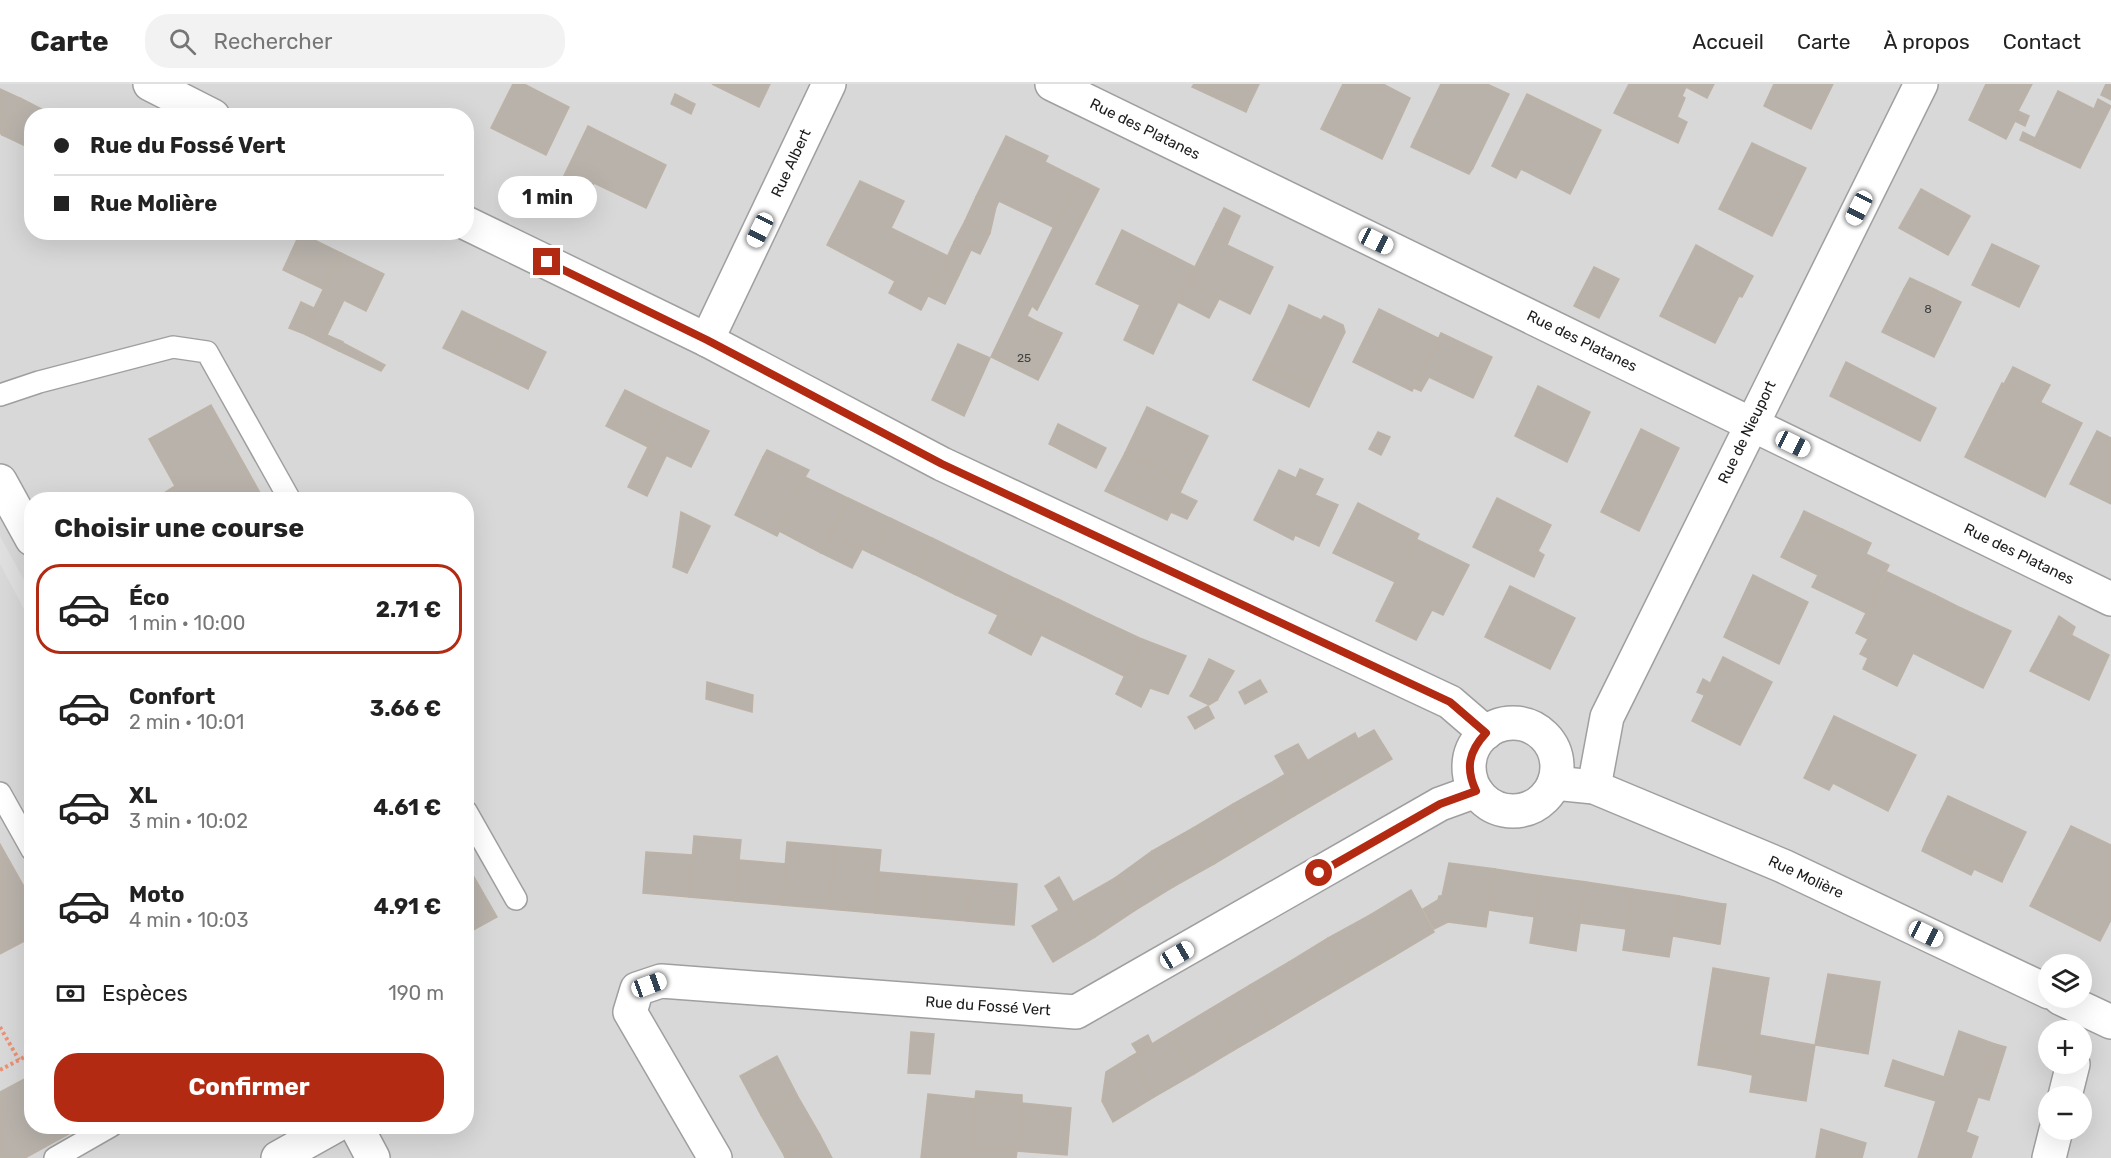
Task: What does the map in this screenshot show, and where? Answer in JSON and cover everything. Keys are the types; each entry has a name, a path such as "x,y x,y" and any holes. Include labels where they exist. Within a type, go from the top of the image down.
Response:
{"street":[{"path":"150,84 197,108"},
{"name":"Rue Albert","path":"707,340 829,84"},
{"name":"Rue des Platanes","path":"1052,84 2111,599"},
{"name":"Rue de Nieuport","path":"1594,788 1607,717 1921,84"},
{"path":"474,227 707,340 942,464 1450,702 1486,733"},
{"path":"0,481 24,524"},
{"path":"1512,723 1526,725 1539,731 1549,741 1555,754 1557,768 1554,783 1543,799 1524,810 1497,808 1476,791 1470,779 1470,760 1477,742 1497,726 1512,723"},
{"name":"Rue Molière","path":"1554,783 1594,788 1783,866 2038,987"},
{"name":"Rue du Fossé Vert","path":"715,1158 630,1012 638,989 661,981 1076,1012 1440,804 1476,791"},
{"path":"278,1158 321,1134"},
{"path":"360,1134 373,1158"},
{"path":"2049,1158 2054,1140"}],"lane":[{"path":"0,395 39,382 173,347 207,352 286,492"},
{"path":"0,793 24,836"},
{"path":"474,825 516,899"},
{"path":"55,1158 97,1134"}],"path":[{"path":"0,1027 19,1060"},
{"path":"0,1071 24,1057"}],"shaded area":[{"path":"0,84 2111,84 2111,1158 0,1158"},
{"path":"0,536 24,580 24,609 0,564"}],"building":[{"path":"513,84 524,84 569,107 546,155 491,128"},
{"path":"712,84 770,84 759,107"},
{"path":"1194,84 1202,84 1248,107 1246,112 1192,87"},
{"path":"1202,84 1259,84 1248,107"},
{"path":"1343,84 1383,84 1410,98 1382,159 1321,129"},
{"path":"1441,84 1487,84 1509,94 1473,168 1414,140"},
{"path":"1629,84 1680,84 1686,87 1682,96 1685,98 1677,117 1687,122 1678,143 1614,113"},
{"path":"1680,84 1714,84 1707,98"},
{"path":"1774,84 1833,84 1811,129 1764,106"},
{"path":"1986,84 2032,84 2018,111 2029,116 2025,126 2015,121 2006,139 1969,120"},
{"path":"2106,84 2111,84 2111,100 2101,95"},
{"path":"0,89 20,98 2,135 0,133"},
{"path":"2058,91 2094,109 2098,99 2111,106 2080,168 2020,140 2023,132 2035,138"},
{"path":"675,94 695,104 691,114 671,104"},
{"path":"1527,94 1601,130 1570,194 1521,169 1516,178 1492,166"},
{"path":"20,98 39,108 24,108 24,145 2,135"},
{"path":"588,126 666,165 646,208 594,183 588,195 561,182"},
{"path":"1006,136 1048,156 1045,162 1077,178 1053,227 999,201 996,207 976,197"},
{"path":"1414,140 1473,168 1469,174 1411,147"},
{"path":"1752,143 1806,168 1772,236 1719,209"},
{"path":"1077,178 1099,189 1037,310 1032,306 1027,316 1036,321 1033,328 1058,341 1038,380 991,357"},
{"path":"860,181 904,201 891,228 948,256 921,310 889,293 895,281 827,245"},
{"path":"1921,189 1970,216 1948,255 1899,228"},
{"path":"976,197 996,207 990,233 965,221"},
{"path":"1224,208 1240,216 1232,233 1216,224"},
{"path":"965,221 990,233 980,254 954,242"},
{"path":"1216,224 1232,233 1227,245 1273,267 1250,314 1187,283"},
{"path":"1122,230 1195,267 1153,354 1124,340 1140,305 1096,284"},
{"path":"297,240 314,240 341,253 323,289 283,270"},
{"path":"954,242 971,250 959,275 943,266"},
{"path":"1992,244 2039,266 2019,307 1972,285"},
{"path":"1696,245 1753,276 1742,297 1739,296 1715,343 1660,316"},
{"path":"341,253 384,274 366,311 344,300 327,335 343,342 339,351 302,333"},
{"path":"943,266 959,275 945,304 928,296"},
{"path":"1594,267 1619,279 1599,318 1574,306"},
{"path":"1910,278 1936,290 1931,302 1904,289"},
{"path":"1187,283 1219,299 1209,318 1178,302"},
{"path":"1904,289 1931,302 1936,290 1961,302 1934,357 1882,332"},
{"path":"301,302 314,308 302,333 289,328"},
{"path":"1289,305 1317,318 1313,327 1285,315"},
{"path":"1379,309 1438,338 1412,391 1353,362"},
{"path":"462,311 503,331 485,368 443,348"},
{"path":"1285,315 1313,327 1317,318 1321,320 1324,316 1343,325 1345,332 1317,390 1262,362"},
{"path":"1036,321 1062,333 1058,341 1033,328"},
{"path":"503,331 546,352 528,389 485,368"},
{"path":"1441,333 1492,357 1473,398 1429,377 1421,391 1414,388"},
{"path":"343,343 385,365 381,371 339,351"},
{"path":"958,344 990,358 964,416 932,400"},
{"path":"1262,362 1317,390 1309,407 1253,380"},
{"path":"1846,362 1936,408 1920,441 1830,396"},
{"path":"2013,367 2050,385 2040,403 2004,384"},
{"path":"2002,383 2082,423 2045,497 1965,457"},
{"path":"1538,386 1590,412 1567,462 1515,436"},
{"path":"625,390 665,410 648,447 606,426"},
{"path":"211,405 260,492 166,492 175,486 149,439"},
{"path":"1147,407 1208,436 1185,482 1125,453"},
{"path":"665,410 709,431 691,467 648,447"},
{"path":"1058,424 1106,448 1096,468 1049,444"},
{"path":"1641,429 1679,448 1639,531 1601,512"},
{"path":"2097,431 2111,438 2111,504 2070,484"},
{"path":"1378,432 1390,437 1381,455 1369,449"},
{"path":"648,447 666,456 647,496 628,487"},
{"path":"767,450 809,470 805,477 763,457"},
{"path":"1125,453 1185,482 1167,520 1105,491"},
{"path":"763,457 805,477 777,536 735,515"},
{"path":"1300,469 1323,479 1315,495 1338,505 1319,546 1295,535 1293,540 1254,520 1279,470 1296,478"},
{"path":"805,477 848,498 821,553 779,531"},
{"path":"1180,493 1197,501 1187,519 1171,512"},
{"path":"848,498 890,518 872,554 831,534"},
{"path":"1497,498 1551,525 1538,551 1544,555 1534,577 1473,547"},
{"path":"1358,503 1419,534 1395,582 1333,553"},
{"path":"1804,511 1842,529 1837,538 1800,520"},
{"path":"681,512 710,526 694,559 676,549"},
{"path":"890,518 932,538 914,574 872,554"},
{"path":"1800,520 1837,538 1842,529 1871,543 1866,554 1889,565 1866,613 1812,587 1818,575 1781,557"},
{"path":"831,534 862,549 852,568 821,553"},
{"path":"932,538 973,558 956,595 914,574"},
{"path":"1416,539 1469,565 1443,615 1432,610 1416,640 1376,621"},
{"path":"676,549 694,559 687,573 673,567"},
{"path":"973,558 1016,579 998,615 956,595"},
{"path":"1887,572 1935,595 1934,599 1959,612 1961,608 2011,631 1983,688 1913,653 1897,686 1863,669 1868,658 1860,654 1868,639 1856,633"},
{"path":"1753,575 1808,602 1779,664 1724,637"},
{"path":"1016,579 1058,599 1041,635 998,615"},
{"path":"1510,586 1575,618 1550,669 1485,637"},
{"path":"1935,595 1961,608 1959,612 1934,599"},
{"path":"1058,599 1099,619 1082,655 1041,635"},
{"path":"998,615 1041,635 1031,655 989,633"},
{"path":"2059,616 2075,627 2072,634 2054,626"},
{"path":"1099,619 1142,639 1124,676 1082,655"},
{"path":"2054,626 2109,655 2089,700 2030,671"},
{"path":"1142,639 1186,656 1168,694 1150,688 1141,707 1116,694"},
{"path":"1723,657 1772,682 1740,745 1692,721"},
{"path":"1209,659 1234,671 1217,700 1194,690"},
{"path":"1703,679 1710,683 1704,695 1697,692"},
{"path":"1260,680 1267,692 1245,704 1239,692"},
{"path":"707,682 753,695 752,712 706,699"},
{"path":"1194,690 1217,700 1209,705 1190,696"},
{"path":"1208,706 1214,718 1195,729 1188,717"},
{"path":"1834,716 1916,755 1888,811 1833,783 1829,790 1804,778"},
{"path":"1374,730 1392,759 1335,792 1315,756 1355,733 1358,739"},
{"path":"1298,744 1308,761 1285,774 1275,756"},
{"path":"1315,756 1335,792 1294,816 1274,781"},
{"path":"1274,781 1294,816 1254,840 1233,804"},
{"path":"1948,796 2026,832 2004,877 1927,839"},
{"path":"1233,804 1254,840 1214,864 1193,828"},
{"path":"2071,826 2111,845 2111,920 2100,941 2030,906"},
{"path":"1193,828 1214,864 1173,887 1152,851"},
{"path":"694,836 741,840 735,901 689,897"},
{"path":"1927,839 2004,877 2002,882 1974,869 1971,875 1922,851"},
{"path":"787,842 835,846 829,909 782,905"},
{"path":"0,844 24,887 24,941 0,954"},
{"path":"835,846 881,850 875,913 829,909"},
{"path":"1152,851 1173,887 1134,911 1115,878"},
{"path":"646,852 692,855 689,897 643,893"},
{"path":"739,860 786,864 782,905 735,901"},
{"path":"1449,863 1495,869 1486,927 1448,922 1434,929 1423,909 1442,896"},
{"path":"1495,869 1541,876 1535,917 1489,910"},
{"path":"879,872 925,876 921,917 875,913"},
{"path":"925,876 971,880 967,921 921,917"},
{"path":"1541,876 1586,882 1576,951 1530,943"},
{"path":"474,877 497,917 474,930"},
{"path":"1059,877 1073,902 1059,910 1045,886"},
{"path":"1115,878 1134,911 1095,937 1073,902"},
{"path":"971,880 1017,884 1014,925 967,921"},
{"path":"1586,882 1632,889 1626,929 1581,923"},
{"path":"1632,889 1679,896 1669,957 1623,950"},
{"path":"1411,890 1434,932 1394,956 1370,915"},
{"path":"1679,896 1724,904 1718,944 1672,936"},
{"path":"1073,902 1095,937 1053,962 1032,926"},
{"path":"1724,904 1726,904 1720,944 1718,944"},
{"path":"1370,915 1394,956 1353,980 1328,938"},
{"path":"1328,938 1353,980 1314,1003 1289,962"},
{"path":"1289,962 1314,1003 1274,1027 1250,985"},
{"path":"1713,968 1769,978 1768,984 1712,975"},
{"path":"1828,974 1880,982 1868,1054 1815,1045"},
{"path":"1712,975 1768,984 1753,1075 1723,1069 1726,1049 1701,1045"},
{"path":"1250,985 1274,1027 1234,1050 1210,1009"},
{"path":"1210,1009 1234,1050 1194,1074 1170,1033"},
{"path":"1959,1031 1995,1044 1987,1069 1998,1072 1989,1100 1978,1097 1966,1132 1978,1137 1971,1158 1918,1158 1936,1101 1885,1086 1893,1060 1944,1077"},
{"path":"911,1032 934,1034 930,1074 908,1073"},
{"path":"1170,1033 1194,1074 1154,1097 1130,1057"},
{"path":"1148,1035 1152,1044 1137,1052 1132,1044"},
{"path":"1759,1035 1815,1045 1806,1101 1750,1092"},
{"path":"1995,1044 2006,1047 1998,1072 1987,1069"},
{"path":"1701,1045 1726,1049 1723,1069 1698,1065"},
{"path":"777,1056 797,1095 761,1115 740,1076"},
{"path":"1130,1057 1154,1097 1113,1122 1102,1101 1106,1072"},
{"path":"24,1079 24,1134 68,1134 25,1158 0,1158 0,1092"},
{"path":"976,1091 1022,1095 1022,1103 975,1099"},
{"path":"928,1094 975,1099 969,1158 921,1158"},
{"path":"797,1095 820,1135 784,1155 761,1115"},
{"path":"975,1099 1022,1103 1017,1151 970,1147"},
{"path":"1022,1103 1071,1108 1067,1155 1017,1151"},
{"path":"1821,1129 1866,1143 1862,1158 1816,1158"},
{"path":"820,1135 832,1158 785,1158 784,1155"},
{"path":"970,1147 1017,1151 1016,1158 969,1158"}],"route":[{"path":"547,262 707,340 942,464 1450,702 1486,733 1471,753 1470,779 1476,791 1440,804 1319,873"}]}
